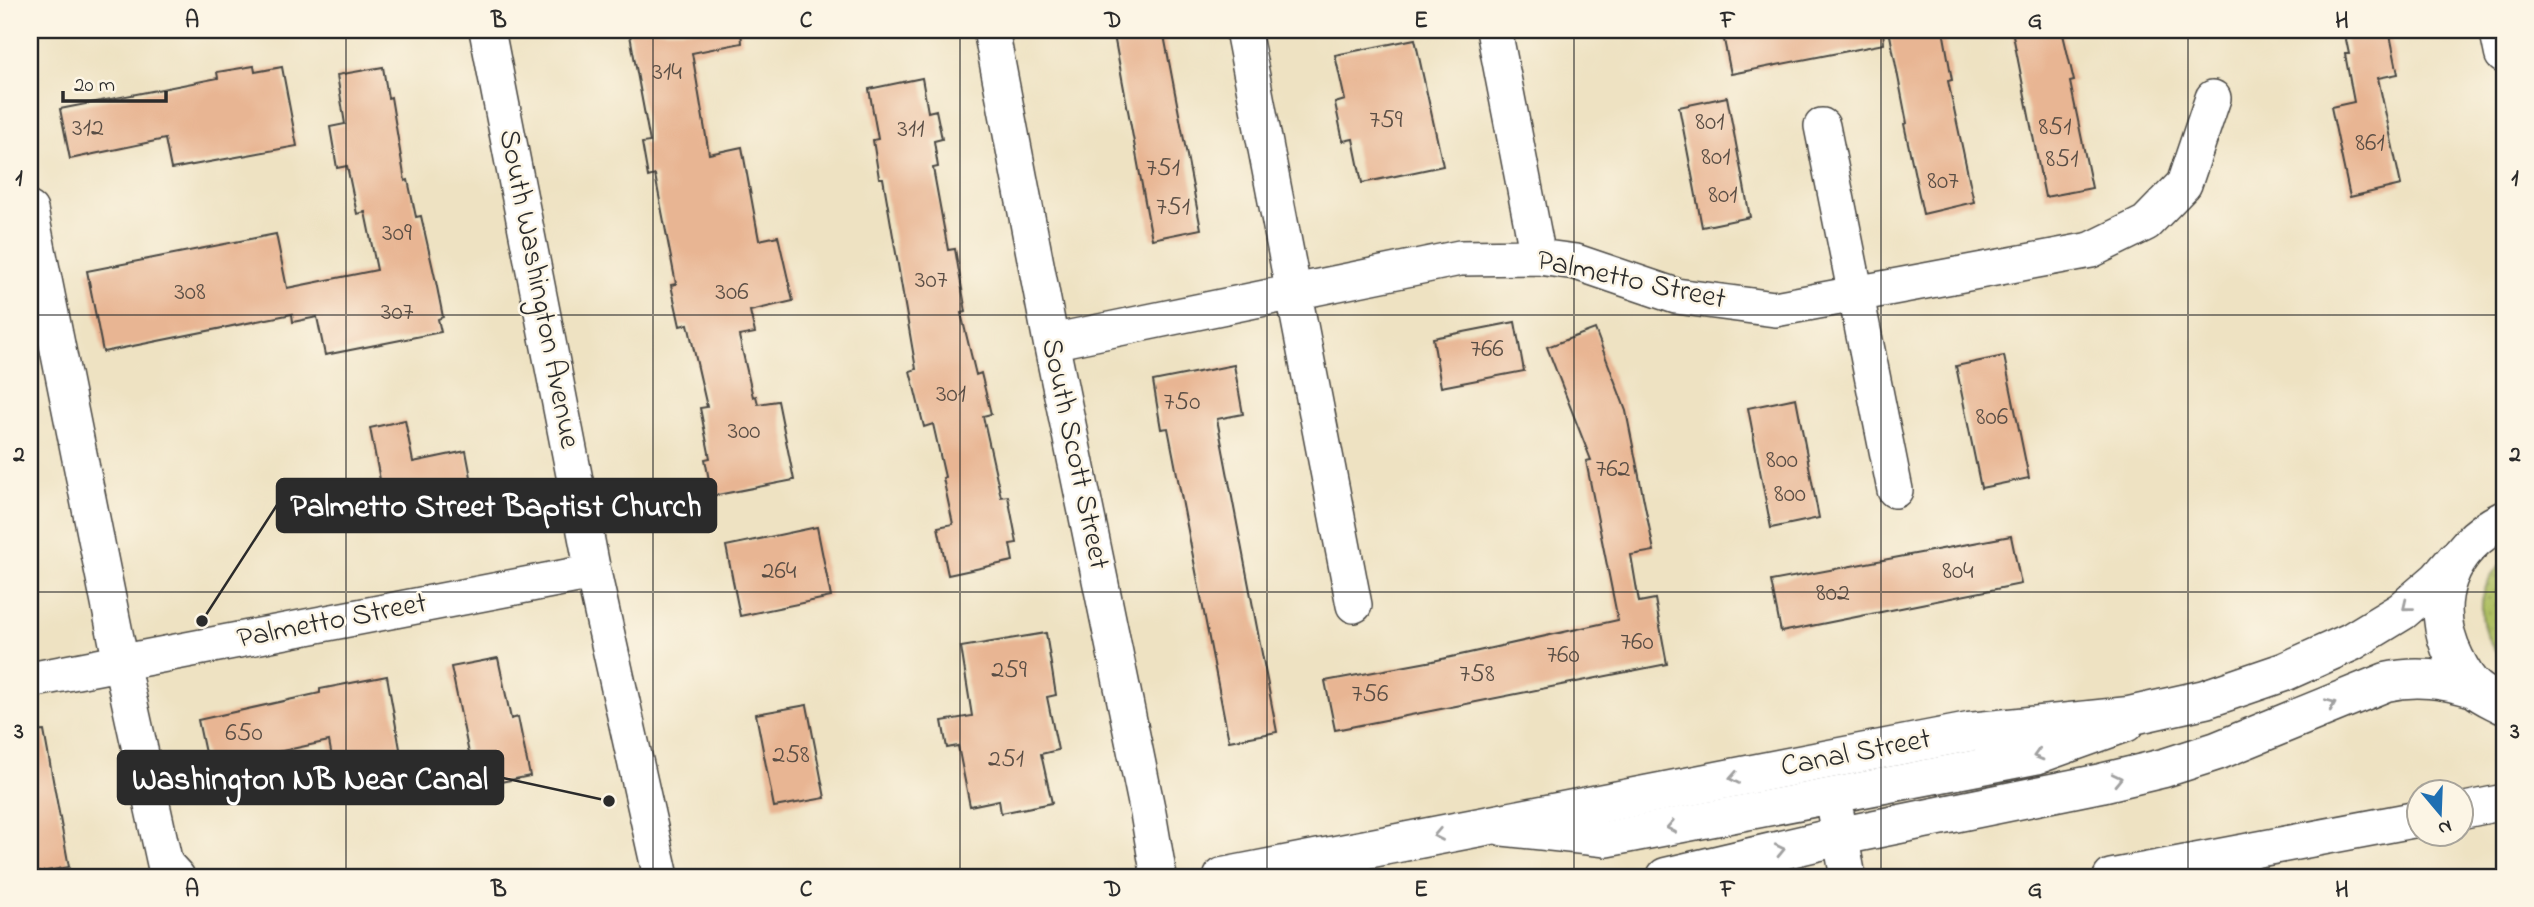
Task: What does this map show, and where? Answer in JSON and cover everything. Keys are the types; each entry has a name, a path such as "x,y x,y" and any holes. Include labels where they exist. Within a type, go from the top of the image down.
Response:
{"main road":[{"path":"2499,30 2504,54"},
{"name":"Canal Street","path":"1223,877 1969,733 2095,720 2172,708 2205,699 2284,672 2351,642 2402,611 2499,520"},
{"path":"2456,559 2442,602 2443,625 2449,647 2460,669 2489,696"},
{"path":"1666,877 1840,836 2164,768 2229,746 2386,682 2433,679 2489,696"}],"street":[{"name":"South Washington Avenue","path":"487,30 593,572 661,877"},
{"name":"South Scott Street","path":"991,30 1051,342 1160,877"},
{"path":"1242,30 1354,605"},
{"path":"1494,30 1538,257"},
{"name":"Palmetto Street","path":"1051,342 1460,258 1538,257 1576,262 1676,296 1775,309 2091,250 2146,223 2184,184 2213,98"},
{"path":"1822,126 1895,490"},
{"path":"30,210 121,663 165,864 177,877"},
{"name":"Palmetto Street","path":"30,680 593,572"},
{"path":"1482,826 1607,839 2037,756 2172,708"},
{"path":"1833,797 1848,877"},
{"path":"2474,808 2504,802"},
{"path":"2119,877 2404,822"}],"green space":[{"path":"2504,563 2504,661 2488,639 2482,612 2487,585"}],"building":[{"path":"629,30 741,30 742,43 692,53 709,154 742,147 759,240 778,236 793,301 750,311 755,333 739,336 753,397 756,396 758,404 778,401 794,480 712,496 705,459 710,458 700,408 707,407 688,324 680,326 671,285 676,284 655,175 648,177 642,143 650,142"},
{"path":"1113,30 1163,30 1201,229 1152,239"},
{"path":"1722,30 1883,30 1884,44 1731,74"},
{"path":"1889,30 1943,30 1952,80 1948,81 1974,202 1923,214 1904,124 1907,123"},
{"path":"2012,30 2062,30 2074,81 2070,82 2092,188 2045,197"},
{"path":"2344,30 2389,30 2398,74 2378,78 2401,185 2350,197 2331,107 2354,102 2345,54 2349,54"},
{"path":"1415,39 1443,166 1362,183 1353,139 1343,141 1335,103 1345,100 1335,55"},
{"path":"254,66 255,72 282,67 297,146 171,169 165,139 70,159 60,109 218,78 217,72"},
{"path":"383,67 388,98 391,97 405,181 408,180 416,217 421,216 436,282 443,317 438,319 441,332 325,355 317,317 293,322 292,314 103,352 87,271 276,234 287,288 377,270 365,212 357,214 347,166 337,168 330,127 345,124 337,75"},
{"path":"922,78 928,112 936,110 942,139 934,141 938,167 933,168 948,250 955,249 966,312 961,313 976,375 981,373 991,414 983,416 1001,497 1008,496 1017,543 1010,544 1013,561 948,575 938,527 953,524 933,424 924,427 910,371 916,369 883,178 879,178 873,140 878,139 869,89"},
{"path":"1727,97 1750,217 1702,227 1679,107"},
{"path":"1515,322 1524,371 1441,387 1433,338"},
{"path":"1595,329 1626,411 1654,551 1631,555 1639,602 1655,599 1667,664 1335,730 1325,681 1433,661 1618,620 1586,461 1591,460 1547,347"},
{"path":"2004,356 2029,478 1981,488 1956,366"},
{"path":"1234,365 1243,414 1217,419 1277,732 1229,741 1168,428 1161,429 1153,381"},
{"path":"1796,398 1819,518 1771,528 1748,408"},
{"path":"405,420 413,462 466,451 475,498 438,505 439,512 414,517 413,510 387,516 370,428"},
{"path":"817,527 831,597 740,616 726,546"},
{"path":"2011,536 2021,584 1781,632 1771,581"},
{"path":"1046,633 1056,695 1047,697 1058,750 1041,754 1052,803 1001,813 999,800 970,806 958,746 947,748 942,721 972,716 961,647"},
{"path":"498,658 511,719 518,717 530,776 476,787 451,667"},
{"path":"387,676 407,788 340,800 329,741 208,767 198,720 320,693 320,689"},
{"path":"807,705 825,798 774,807 756,714"},
{"path":"44,731 69,867 30,874 30,732"}],"place":[{"name":"Palmetto Street Baptist Church","path":"202,621"},
{"name":"Washington NB Near Canal","path":"609,801"}]}
